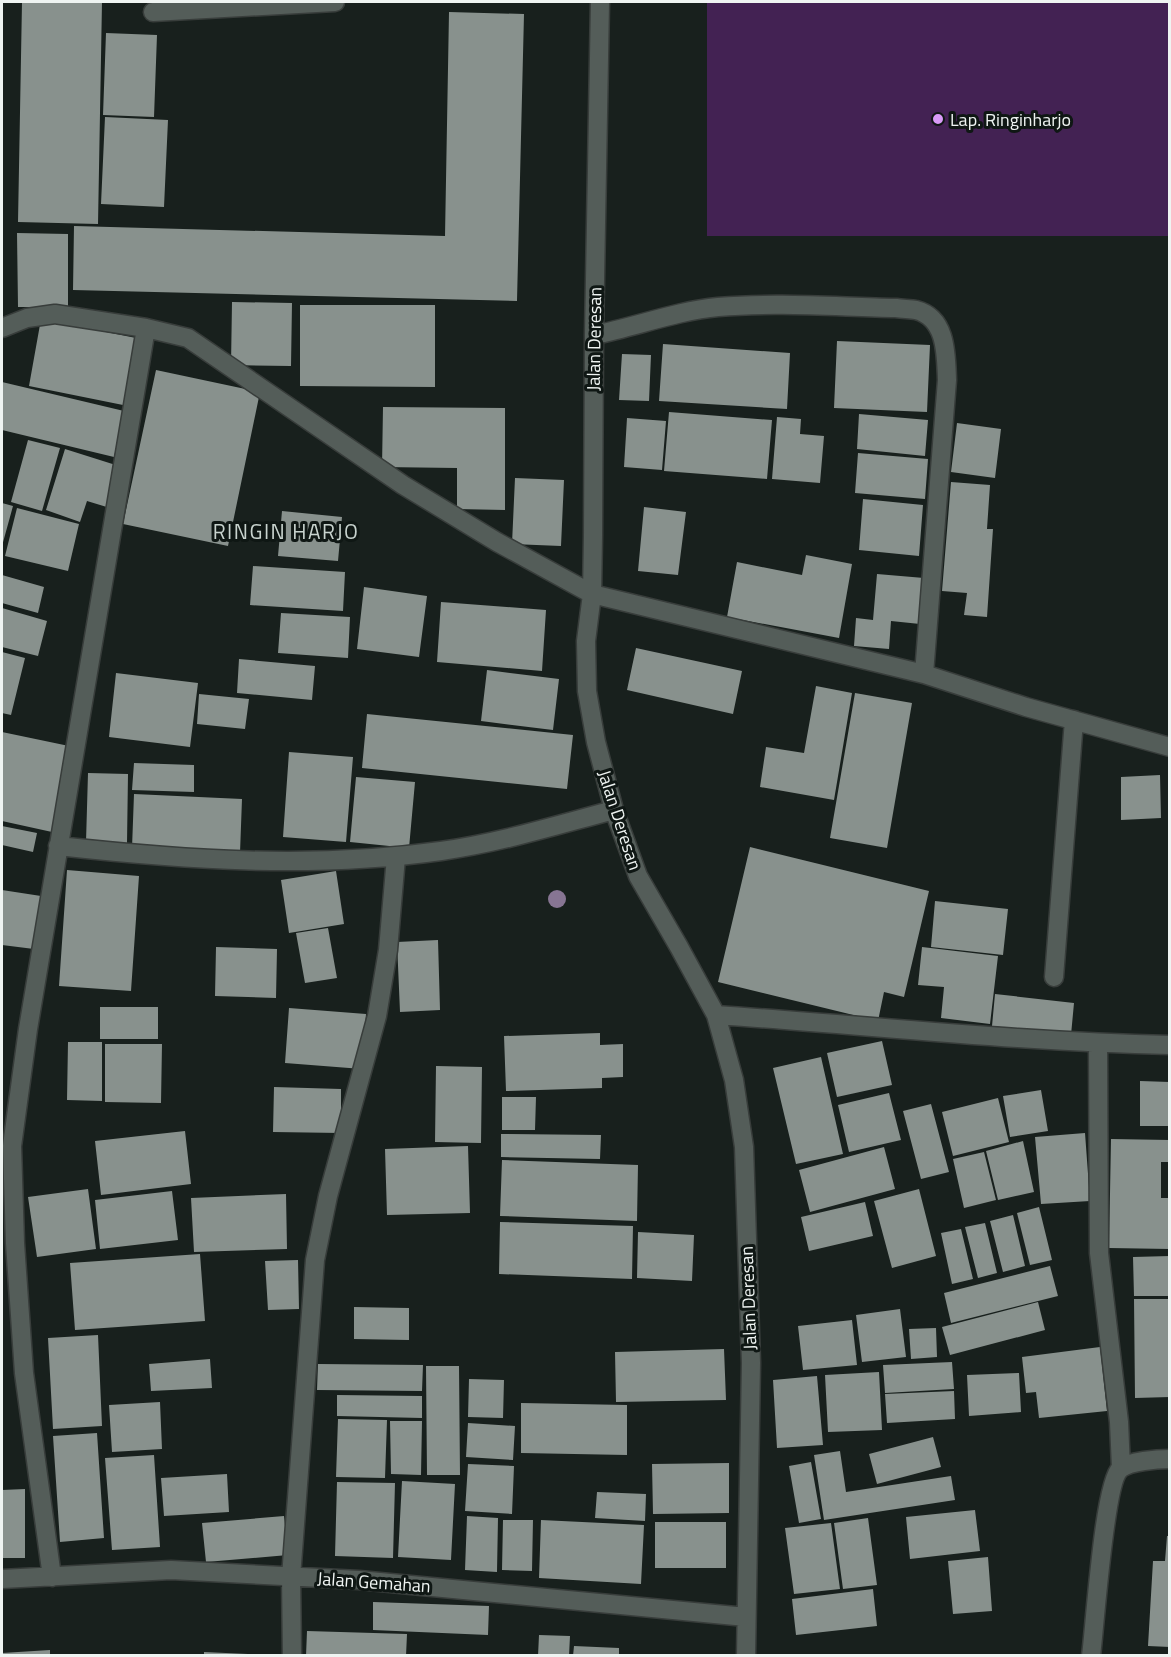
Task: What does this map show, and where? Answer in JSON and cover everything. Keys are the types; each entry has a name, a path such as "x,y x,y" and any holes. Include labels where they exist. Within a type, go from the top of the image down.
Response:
{"street":[{"path":"153,12 335,2"},
{"name":"Jalan Deresan","path":"600,2 592,594 586,641 586,691 596,742 614,810 638,876 716,1015 734,1080 744,1147 751,1363 746,1656"},
{"path":"594,335 696,310 751,306 896,308 917,310 929,316 937,325 945,347 947,380 924,674"},
{"path":"2,328 27,318 55,314 146,328 188,338 403,485 497,543 592,594 924,674 1026,708 1170,747"},
{"path":"52,1577 24,1373 15,1243 12,1146 28,1029 146,328"},
{"path":"1054,977 1074,720"},
{"path":"58,846 242,862 396,857 501,840 614,810"},
{"path":"292,1656 291,1577 315,1260 328,1196 376,1016 388,950 396,857"},
{"path":"716,1015 1098,1043 1170,1045"},
{"path":"1098,1043 1100,1253 1119,1422 1121,1468"},
{"path":"1091,1656 1107,1511 1115,1476 1121,1468 1129,1464 1170,1459"},
{"name":"Jalan Gemahan","path":"2,1580 171,1570 359,1580 746,1617"}],"shaded area":[{"name":"Lap. Ringinharjo","path":"707,2 1169,2 1169,236 707,236"}],"building":[{"path":"22,2 102,2 98,224 18,222"},
{"path":"449,12 524,14 517,301 73,290 74,226 445,236"},
{"path":"106,33 157,35 154,117 103,115"},
{"path":"105,117 168,120 164,207 101,204"},
{"path":"17,233 68,234 68,307 18,307"},
{"path":"232,302 292,303 291,366 231,365"},
{"path":"300,305 435,305 435,387 300,386"},
{"path":"41,319 136,338 123,405 29,386"},
{"path":"837,341 930,345 927,412 834,408"},
{"path":"663,344 790,353 787,409 659,401"},
{"path":"622,354 651,355 649,401 619,400"},
{"path":"156,370 260,392 228,546 123,524"},
{"path":"2,382 124,411 114,457 2,430"},
{"path":"383,407 505,408 505,510 457,509 457,468 382,467"},
{"path":"669,412 772,420 767,479 664,471"},
{"path":"859,414 928,420 925,456 857,449"},
{"path":"777,417 801,419 800,434 824,436 820,483 772,479"},
{"path":"627,418 666,421 662,470 624,467"},
{"path":"957,423 1001,429 995,478 951,472"},
{"path":"28,440 60,448 42,511 11,502"},
{"path":"65,449 122,467 110,508 87,501 80,522 46,510"},
{"path":"858,453 928,459 925,499 855,493"},
{"path":"515,478 564,480 561,546 512,544"},
{"path":"951,482 990,485 987,529 993,529 987,617 964,615 967,593 942,591"},
{"path":"863,499 923,505 919,556 859,550"},
{"path":"2,503 13,506 2,546"},
{"path":"644,507 686,512 678,575 638,571"},
{"path":"17,508 79,524 68,571 5,556"},
{"path":"282,511 342,517 338,561 278,556"},
{"path":"806,555 852,564 839,638 727,617 737,562 802,575"},
{"path":"253,566 345,572 343,611 250,605"},
{"path":"877,574 924,578 920,624 891,621 889,649 854,646 856,618 873,620"},
{"path":"2,575 44,587 38,613 2,603"},
{"path":"364,587 427,596 419,657 357,649"},
{"path":"441,602 546,610 542,671 437,662"},
{"path":"2,608 47,621 38,656 2,647"},
{"path":"281,613 350,617 348,658 278,653"},
{"path":"636,648 742,671 733,714 627,690"},
{"path":"2,652 25,658 11,715 2,713"},
{"path":"239,659 315,666 312,700 237,693"},
{"path":"487,670 559,679 553,730 481,721"},
{"path":"116,673 198,683 190,747 109,737"},
{"path":"816,686 852,693 834,800 760,787 766,747 804,753"},
{"path":"855,693 912,703 887,848 830,838"},
{"path":"199,694 249,699 245,729 197,724"},
{"path":"367,714 573,735 567,789 362,768"},
{"path":"2,732 69,746 52,832 2,821"},
{"path":"289,752 353,757 346,842 283,837"},
{"path":"134,763 194,765 194,792 132,790"},
{"path":"88,773 128,774 127,843 86,842"},
{"path":"1160,775 1161,818 1121,820 1121,777"},
{"path":"356,777 415,782 409,848 350,842"},
{"path":"134,794 242,799 240,853 132,848"},
{"path":"2,826 37,833 33,852 2,845"},
{"path":"750,847 929,891 904,997 884,992 878,1021 718,982"},
{"path":"67,870 139,876 131,991 59,986"},
{"path":"336,871 344,924 289,933 281,880"},
{"path":"2,890 41,896 34,949 2,945"},
{"path":"935,901 1008,909 1003,955 931,947"},
{"path":"328,928 337,978 305,983 296,933"},
{"path":"438,940 440,1010 400,1012 397,942"},
{"path":"216,947 277,949 276,998 215,996"},
{"path":"922,947 998,956 990,1024 941,1018 944,987 918,985"},
{"path":"995,994 1074,1003 1071,1035 992,1026"},
{"path":"100,1007 158,1007 158,1039 100,1039"},
{"path":"289,1008 366,1014 362,1069 285,1063"},
{"path":"600,1033 600,1045 623,1044 623,1077 602,1078 602,1088 506,1091 504,1036"},
{"path":"882,1041 892,1085 837,1097 827,1053"},
{"path":"68,1042 102,1042 102,1101 67,1100"},
{"path":"105,1044 162,1044 161,1103 105,1102"},
{"path":"821,1057 843,1154 796,1164 773,1068"},
{"path":"436,1066 482,1067 481,1143 435,1142"},
{"path":"1140,1081 1170,1082 1170,1126 1140,1126"},
{"path":"274,1087 341,1089 341,1133 273,1132"},
{"path":"1041,1090 1048,1131 1010,1137 1003,1096"},
{"path":"889,1093 901,1140 849,1152 838,1105"},
{"path":"502,1097 536,1097 535,1130 502,1130"},
{"path":"998,1098 1009,1142 953,1156 942,1112"},
{"path":"931,1104 949,1172 921,1179 903,1111"},
{"path":"185,1131 191,1184 101,1195 95,1141"},
{"path":"1085,1133 1090,1201 1041,1204 1035,1137"},
{"path":"501,1134 601,1135 600,1159 501,1157"},
{"path":"2,1137 4,1137 4,1186 2,1186"},
{"path":"1111,1139 1170,1140 1170,1162 1161,1162 1161,1198 1170,1198 1170,1249 1109,1248"},
{"path":"1023,1141 1034,1192 998,1200 986,1151"},
{"path":"468,1146 470,1213 387,1215 385,1149"},
{"path":"884,1147 895,1189 810,1212 799,1170"},
{"path":"984,1152 996,1200 964,1208 953,1159"},
{"path":"502,1160 638,1165 637,1221 500,1216"},
{"path":"88,1189 96,1249 37,1257 28,1197"},
{"path":"919,1189 936,1256 892,1268 874,1201"},
{"path":"172,1191 178,1240 100,1249 95,1200"},
{"path":"286,1194 287,1249 194,1252 191,1198"},
{"path":"865,1202 873,1236 809,1251 801,1217"},
{"path":"1039,1207 1052,1260 1030,1265 1017,1213"},
{"path":"1013,1215 1025,1266 1003,1272 990,1221"},
{"path":"500,1222 633,1226 632,1279 499,1274"},
{"path":"985,1223 997,1273 978,1278 965,1227"},
{"path":"961,1229 973,1279 952,1284 941,1233"},
{"path":"638,1232 694,1235 692,1281 637,1278"},
{"path":"200,1254 205,1321 75,1330 70,1263"},
{"path":"1170,1256 1170,1296 1134,1296 1133,1257"},
{"path":"298,1260 299,1309 268,1310 265,1261"},
{"path":"1050,1266 1058,1296 951,1323 944,1293"},
{"path":"1134,1299 1170,1299 1170,1397 1135,1398"},
{"path":"1038,1302 1045,1330 950,1355 942,1327"},
{"path":"354,1307 409,1308 409,1340 354,1339"},
{"path":"900,1309 906,1357 862,1362 856,1315"},
{"path":"852,1320 857,1365 803,1370 798,1326"},
{"path":"936,1328 937,1357 911,1359 909,1329"},
{"path":"98,1335 102,1426 53,1429 48,1338"},
{"path":"1100,1347 1107,1411 1039,1418 1036,1392 1026,1393 1022,1357"},
{"path":"724,1349 726,1400 616,1402 615,1352"},
{"path":"210,1359 212,1388 151,1391 149,1364"},
{"path":"952,1362 954,1389 885,1393 883,1365"},
{"path":"318,1364 423,1365 422,1391 317,1390"},
{"path":"426,1366 459,1366 460,1475 427,1475"},
{"path":"879,1372 882,1430 828,1432 825,1375"},
{"path":"1019,1373 1021,1412 969,1416 967,1375"},
{"path":"817,1376 823,1445 777,1448 773,1380"},
{"path":"469,1379 504,1380 503,1418 468,1417"},
{"path":"954,1391 955,1419 887,1423 885,1394"},
{"path":"337,1395 422,1396 422,1418 337,1416"},
{"path":"160,1402 162,1449 112,1452 109,1405"},
{"path":"521,1403 627,1405 627,1455 521,1453"},
{"path":"338,1419 387,1420 385,1478 336,1477"},
{"path":"390,1421 422,1421 421,1475 391,1474"},
{"path":"468,1423 515,1426 513,1460 466,1457"},
{"path":"97,1433 104,1538 60,1542 53,1436"},
{"path":"933,1437 941,1467 877,1484 869,1454"},
{"path":"840,1451 846,1492 951,1476 955,1500 824,1520 814,1455"},
{"path":"154,1455 160,1547 112,1550 105,1458"},
{"path":"811,1462 821,1519 799,1523 789,1466"},
{"path":"729,1463 729,1513 653,1514 652,1464"},
{"path":"468,1464 514,1466 512,1514 465,1511"},
{"path":"227,1474 229,1512 164,1516 161,1478"},
{"path":"402,1481 455,1484 451,1560 398,1557"},
{"path":"337,1482 395,1483 393,1558 335,1556"},
{"path":"25,1489 25,1558 2,1558 2,1490"},
{"path":"597,1492 646,1494 645,1521 595,1518"},
{"path":"975,1510 980,1551 910,1559 906,1517"},
{"path":"284,1516 288,1555 206,1562 202,1523"},
{"path":"467,1516 498,1518 497,1572 465,1570"},
{"path":"868,1518 877,1585 843,1589 834,1523"},
{"path":"503,1520 533,1520 532,1571 502,1570"},
{"path":"541,1520 644,1525 641,1584 539,1578"},
{"path":"655,1522 726,1522 726,1568 655,1568"},
{"path":"831,1523 840,1589 794,1594 785,1528"},
{"path":"1167,1536 1170,1536 1170,1647 1148,1646 1153,1561 1165,1561"},
{"path":"988,1557 992,1611 953,1614 948,1561"},
{"path":"873,1589 877,1626 796,1635 792,1599"},
{"path":"373,1602 489,1606 488,1635 373,1630"},
{"path":"307,1631 407,1634 406,1656 306,1656"},
{"path":"539,1635 570,1636 569,1656 538,1656"},
{"path":"574,1646 619,1648 619,1656 573,1656"},
{"path":"50,1650 50,1656 2,1656 2,1653"},
{"path":"204,1652 248,1654 248,1656 204,1656"}],"place":[{"name":"Lap. Ringinharjo","path":"938,119"}],"district":[{"name":"RINGIN HARJO","path":"286,531"}]}
